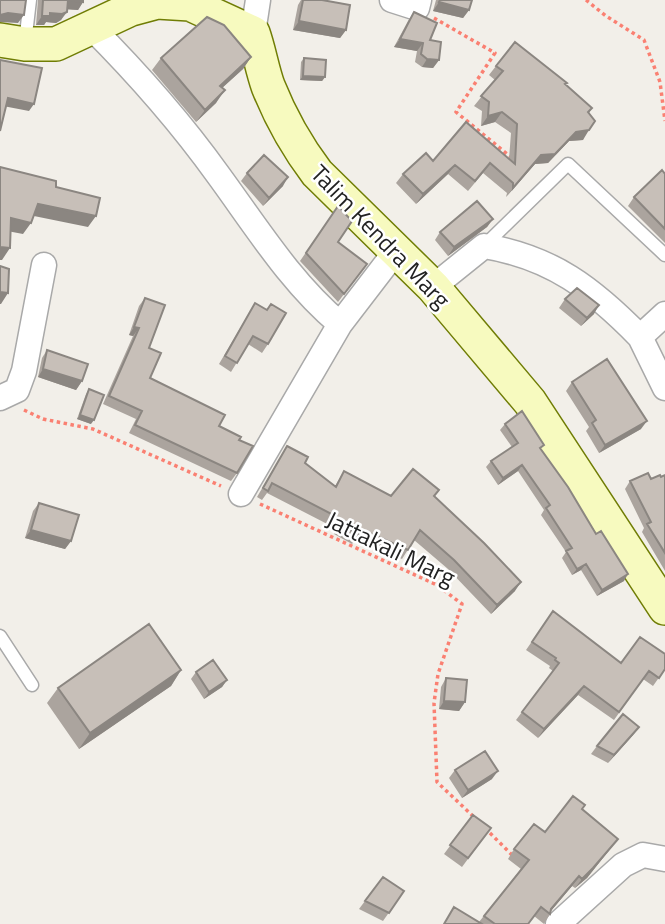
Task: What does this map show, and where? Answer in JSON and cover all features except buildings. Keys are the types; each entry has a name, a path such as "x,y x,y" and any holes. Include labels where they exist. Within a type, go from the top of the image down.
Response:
{"street":[{"path":"13,42 56,44 131,9 157,2 190,5 253,33 258,0"},
{"path":"392,0 418,4"},
{"path":"91,27 150,89 218,175 271,251 327,314 340,324"},
{"name":"Talim Kendra Marg","path":"253,33 268,85 309,162 433,287 530,402 665,608"},
{"path":"433,287 484,246 507,250 570,275 608,304 640,337 665,388"},
{"path":"241,494 340,324 396,251"},
{"path":"1,399 17,390 24,370 44,265"},
{"path":"640,337 665,314"},
{"path":"558,924 623,865 643,855 665,859"}],"lane":[{"path":"13,42 30,0"},
{"path":"484,246 568,164 665,255"},
{"path":"0,636 32,685"}],"path":[{"path":"586,0 644,40 660,82 665,121"},
{"path":"418,4 495,52 456,112 516,162"},
{"name":"Jattakali Marg","path":"1,399 43,419 93,429 241,494 437,585 462,604 438,674 434,703 437,782 520,863"}]}
